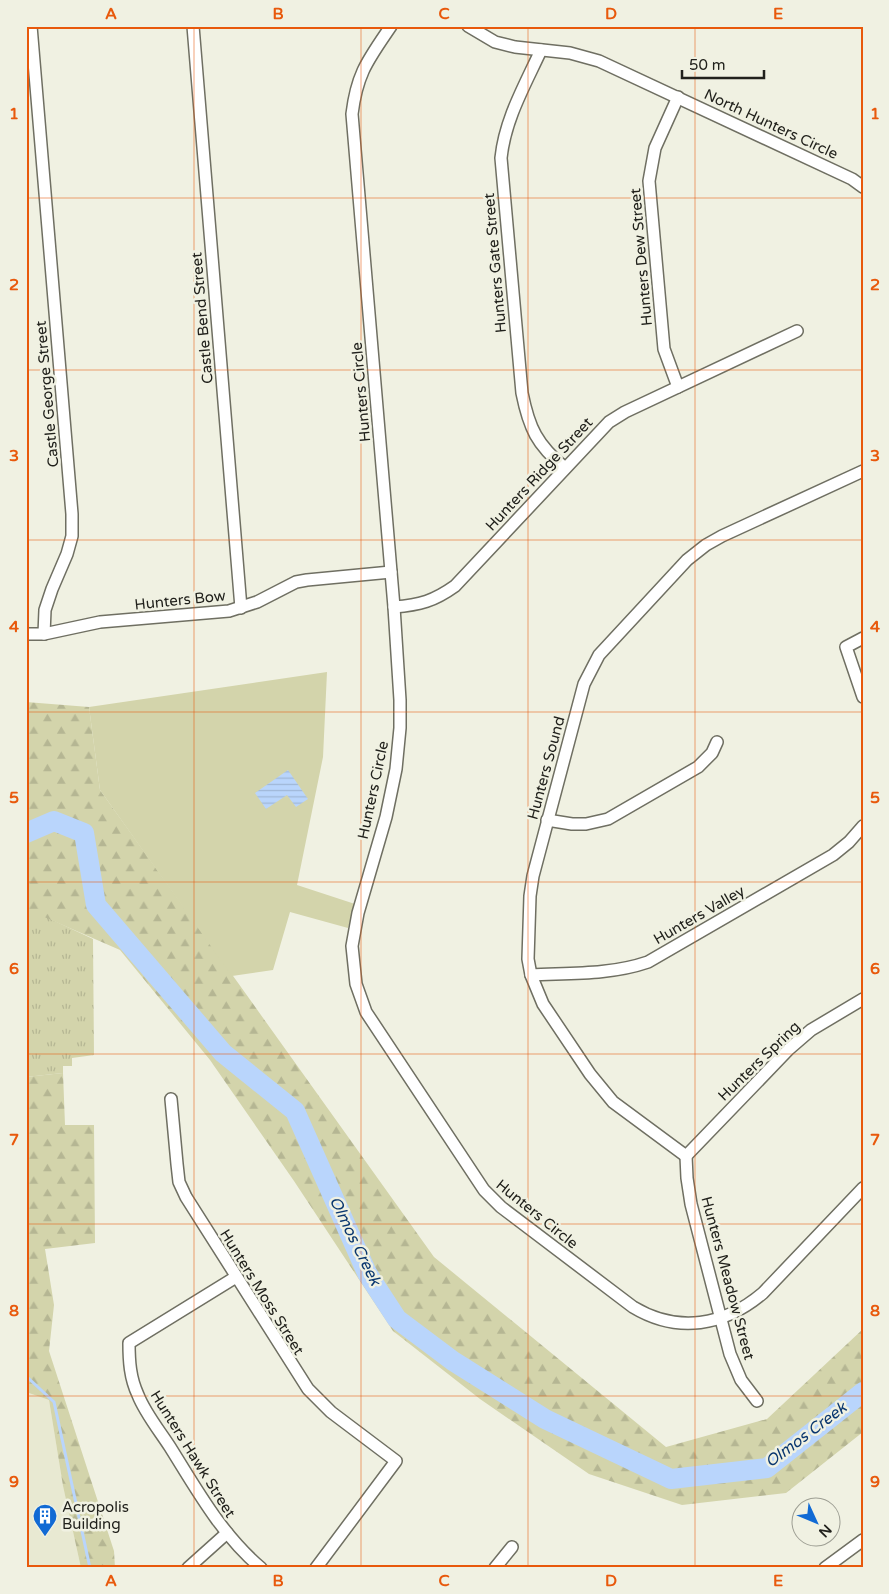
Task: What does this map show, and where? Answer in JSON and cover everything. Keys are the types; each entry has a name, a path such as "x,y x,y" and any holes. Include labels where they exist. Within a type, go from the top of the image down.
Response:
{"street":[{"name":"Castle George Street","path":"31,26 72,514 72,536 67,554 52,589 46,610 44,634"},
{"name":"Castle Bend Street","path":"193,26 241,608"},
{"name":"Hunters Circle","path":"391,26 362,70 355,92 352,114 394,607 400,700 399,749 386,817 358,913 352,946 356,984 366,1012 473,1175 500,1207 647,1316 669,1322 689,1324 721,1318"},
{"name":"North Hunters Circle","path":"468,26 495,42 515,47 570,53 590,58 852,179 863,187"},
{"name":"Hunters Gate Street","path":"541,50 509,120 503,138 502,158 522,393 526,414 535,437 554,459 565,468"},
{"name":"Hunters Dew Street","path":"678,97 655,148 649,181 664,349 678,387"},
{"name":"Hunters Ridge Street","path":"394,607 427,602 442,596 455,586 609,422 626,412 797,331"},
{"name":"Hunters Sound","path":"686,1156 613,1102 590,1074 543,1004 531,975 528,959 530,896 547,820 584,684 593,665 606,647 696,552 722,536 863,471"},
{"name":"Hunters Bow","path":"26,634 44,634 100,622 229,611 257,602 296,582 391,572"},
{"path":"863,638 846,647 863,697"},
{"path":"547,820 586,824 608,819 698,767 712,753 717,742"},
{"name":"Hunters Valley","path":"531,975 611,971 648,962 834,854 849,842 863,826"},
{"name":"Hunters Spring","path":"686,1156 789,1049 811,1030 863,999"},
{"name":"Hunters Moss Street","path":"171,1099 179,1182 196,1214 308,1389 331,1412 396,1461 316,1568"},
{"name":"Hunters Meadow Street","path":"686,1156 691,1204 730,1354 741,1380 757,1401"},
{"path":"721,1318 744,1307 763,1293 863,1188"},
{"name":"Hunters Hawk Street","path":"236,1277 129,1343 129,1357 131,1377 138,1396 198,1494 226,1533 261,1568"},
{"path":"188,1568 226,1533"},
{"path":"825,1568 863,1540"},
{"path":"495,1568 512,1547"}],"shaded area":[{"path":"26,1392 49,1400 63,1486 81,1568 26,1568"}],"green space":[{"path":"327,672 323,757 297,885 355,904 348,928 290,912 273,970 232,976 100,790 89,707"},
{"path":"26,702 89,707 100,790 434,1257 666,1447 767,1419 863,1329 863,1432 786,1493 682,1505 589,1474 480,1399 393,1331 294,1181 210,1060 120,950 26,909"},
{"path":"27,908 93,939 94,1055 72,1058 72,1066 63,1066 63,1073 26,1077"},
{"path":"63,1073 65,1125 94,1125 95,1243 45,1249 54,1305 49,1351 114,1551 115,1568 81,1568 63,1486 49,1400 26,1392 26,1077"}],"water":[{"path":"288,770 308,799 296,807 287,795 266,809 255,793"}],"waterway":[{"name":"Olmos Creek","path":"26,833 54,821 84,833 96,905 223,1053 295,1111 367,1273 397,1319 453,1361 545,1419 671,1479 767,1468 863,1392"},
{"path":"26,1376 54,1402 90,1568"}],"place":[{"name":"Acropolis Building","path":"45,1537"}]}
